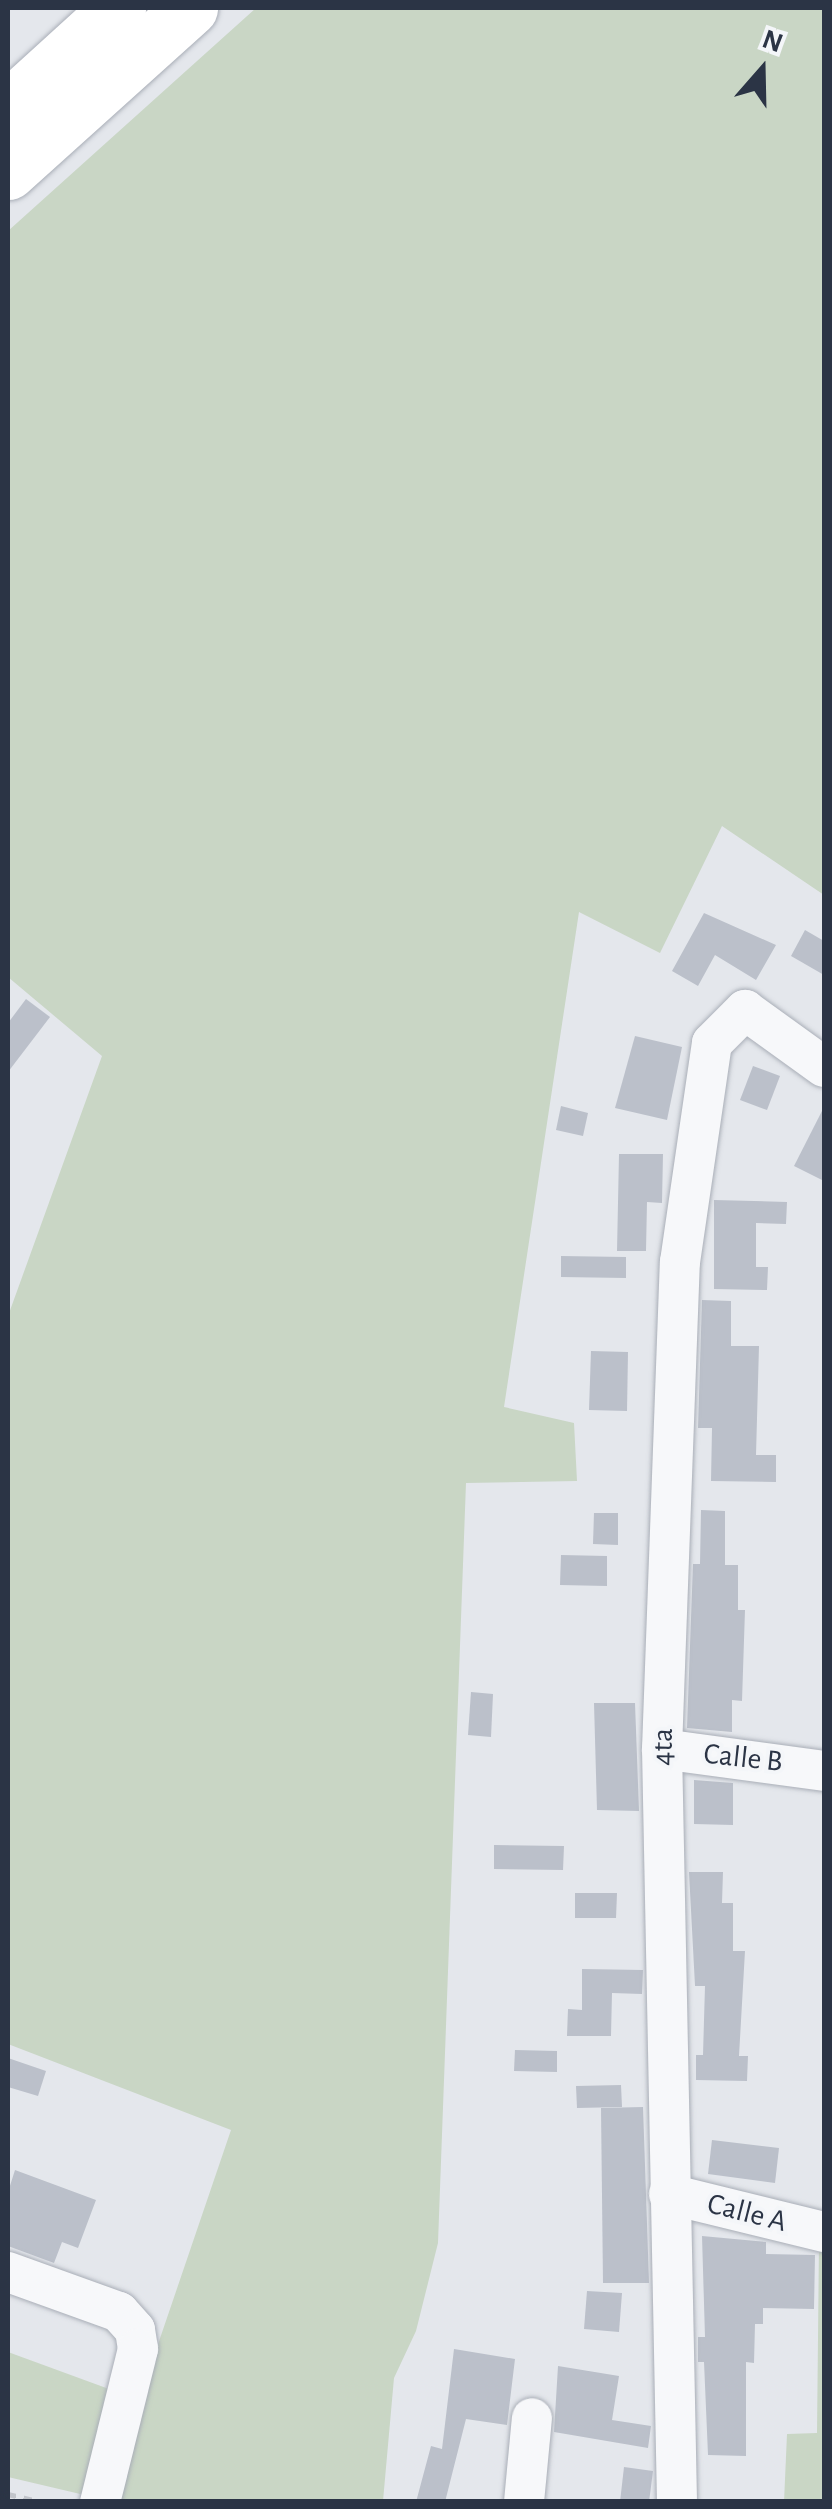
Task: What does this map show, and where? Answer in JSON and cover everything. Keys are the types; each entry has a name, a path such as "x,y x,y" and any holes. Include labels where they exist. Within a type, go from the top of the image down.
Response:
{"highway":[{"path":"8,108 118,8"},
{"path":"8,172 190,8"}],"street":[{"name":"4ta","path":"678,2502 668,2194 662,1750 680,1262 712,1043 745,1010 824,1066"},
{"name":"Calle B","path":"662,1750 824,1771"},
{"name":"Calle A","path":"668,2194 824,2232"},
{"path":"8,2272 119,2312 135,2330 138,2349 100,2502"},
{"path":"524,2502 532,2418"}],"path":[{"path":"8,2494 43,2502"}],"green space":[{"path":"256,8 824,8 824,895 722,826 660,953 579,912 504,1407 574,1423 577,1481 466,1483 438,2243 416,2331 394,2378 383,2501 110,2501 8,2477 8,2352 139,2400 231,2130 8,2044 8,1316 102,1056 8,977 8,231"},
{"path":"819,2242 824,2243 824,2501 784,2502 787,2434 817,2433"}],"building":[{"path":"704,913 776,945 756,980 715,955 698,986 672,971"},
{"path":"805,930 824,941 824,975 791,956"},
{"path":"26,999 50,1017 8,1072 8,1023"},
{"path":"635,1036 682,1047 667,1120 615,1108"},
{"path":"753,1066 780,1076 767,1110 740,1100"},
{"path":"561,1106 588,1113 583,1136 556,1130"},
{"path":"824,1107 824,1181 794,1166"},
{"path":"619,1154 663,1154 662,1203 647,1202 646,1251 617,1251"},
{"path":"714,1200 787,1202 786,1224 756,1223 756,1267 768,1267 767,1290 714,1289"},
{"path":"561,1256 626,1257 626,1278 561,1277"},
{"path":"702,1300 731,1301 731,1346 759,1346 756,1455 776,1455 776,1482 711,1481 712,1428 698,1428"},
{"path":"591,1351 628,1352 627,1411 589,1410"},
{"path":"701,1510 725,1511 725,1565 738,1565 738,1610 745,1610 742,1701 732,1700 732,1732 687,1728 693,1564 700,1564"},
{"path":"594,1513 618,1513 618,1545 593,1544"},
{"path":"561,1555 607,1556 607,1586 560,1585"},
{"path":"471,1692 493,1694 491,1737 468,1735"},
{"path":"594,1703 635,1703 639,1811 597,1810"},
{"path":"694,1780 733,1783 733,1825 694,1824"},
{"path":"494,1845 564,1846 563,1870 494,1869"},
{"path":"689,1872 723,1872 722,1903 733,1903 733,1951 745,1951 739,2056 748,2056 747,2081 696,2080 696,2055 703,2055 705,1986 695,1986"},
{"path":"575,1893 617,1893 616,1918 575,1918"},
{"path":"582,1969 643,1970 642,1994 612,1993 611,2036 567,2036 568,2009 582,2010"},
{"path":"515,2050 557,2051 557,2072 514,2071"},
{"path":"8,2058 46,2071 38,2096 8,2087"},
{"path":"621,2085 622,2107 577,2108 576,2086"},
{"path":"643,2107 649,2283 603,2283 601,2108"},
{"path":"712,2140 779,2148 775,2183 708,2174"},
{"path":"15,2170 96,2200 78,2248 62,2242 54,2263 8,2246 8,2192"},
{"path":"702,2236 766,2242 766,2254 815,2255 814,2309 763,2308 763,2324 755,2324 754,2363 746,2362 746,2456 708,2455 704,2362 698,2362 698,2337 705,2337"},
{"path":"587,2291 622,2293 619,2332 584,2329"},
{"path":"454,2349 515,2359 507,2425 466,2419 445,2502 416,2502 431,2446 442,2449"},
{"path":"558,2366 619,2376 612,2420 651,2426 648,2448 554,2432"},
{"path":"624,2467 653,2471 649,2502 620,2502"}]}
